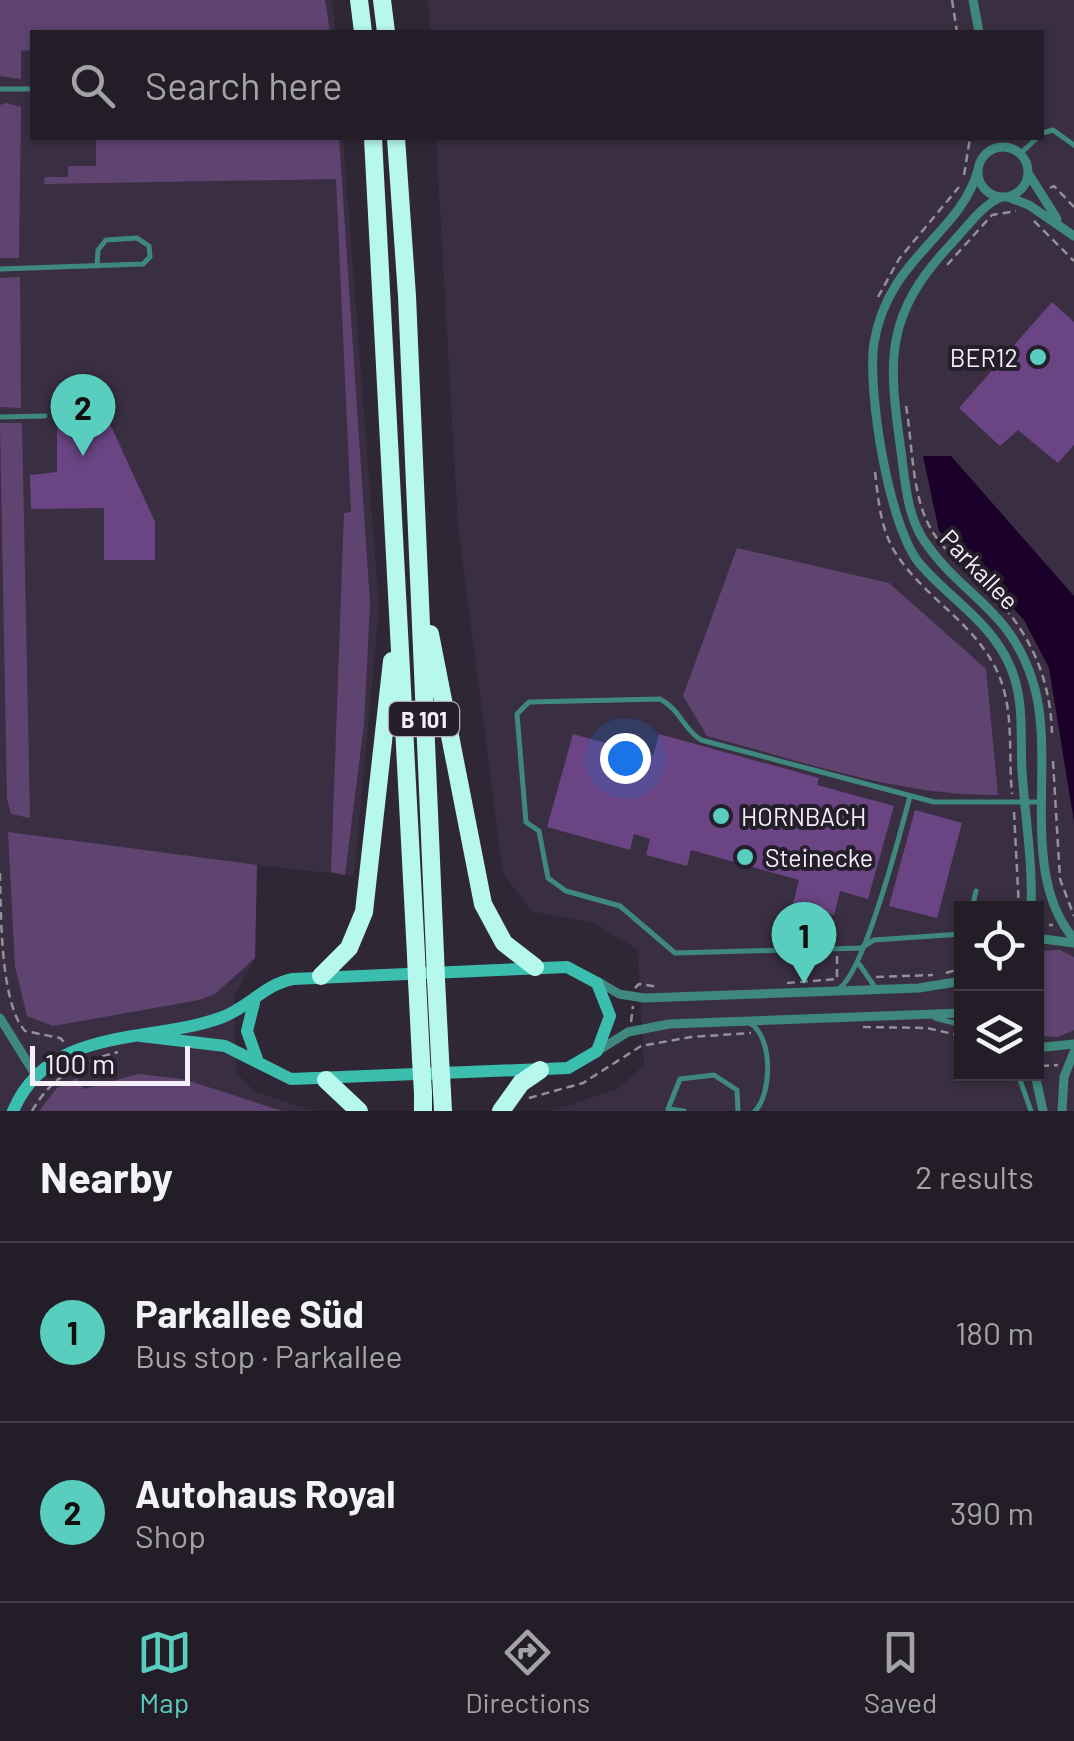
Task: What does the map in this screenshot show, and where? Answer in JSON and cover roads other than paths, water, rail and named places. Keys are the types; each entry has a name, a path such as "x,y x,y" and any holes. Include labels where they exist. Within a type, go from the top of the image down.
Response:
{"highway":[{"path":"359,0 362,30"},
{"path":"382,0 386,30"},
{"name":"B 101","path":"372,140 426,954"},
{"name":"B 101","path":"396,140 416,484 432,1102"},
{"path":"416,484 432,649 478,890 504,943 535,967"},
{"path":"321,976 350,948 367,894 390,693 395,525"},
{"path":"501,1111 514,1091 540,1070"},
{"path":"326,1080 359,1111"}],"main road":[{"path":"13,1111 36,1076 80,1047 218,1019 283,980 567,966 592,978 604,993 610,1016 597,1052 576,1066 326,1080 291,1080 225,1046 141,1036"},
{"path":"258,997 247,1031 250,1048 263,1066"}],"street":[{"path":"973,0 979,30"},
{"name":"Parkallee","path":"987,140 962,204 895,282 878,326 873,370 890,497 901,536 925,570 987,628 1011,667 1020,702 1031,901"},
{"path":"1009,140 1037,193 1074,236"},
{"path":"1019,153 1000,147 979,166 984,188 1062,225"},
{"name":"Parkallee","path":"1028,170 1022,188 1003,196 958,236 912,292 894,338 892,382 906,488 918,528 940,559 1000,616 1027,664 1040,714 1050,894 1074,941"},
{"name":"Parkallee","path":"1044,939 1074,941"},
{"path":"592,978 634,998 883,990 954,983"},
{"path":"597,1052 628,1032 650,1026 954,1013"},
{"path":"0,1018 36,1076"},
{"path":"1044,1047 1074,1044"},
{"path":"1062,1111 1068,1066 1074,1052"},
{"path":"1038,1081 1043,1111"}],"lane":[{"path":"0,89 30,89"},
{"path":"1044,133 1054,130 1074,145"},
{"path":"1019,153 1033,140"},
{"path":"0,269 97,266 146,263 149,246 137,238 106,240 98,250 97,266"},
{"path":"0,416 45,416"},
{"path":"954,935 874,940 862,948 675,952 620,906 557,887 548,878 539,832 526,822 517,714 530,702 660,699 675,707 689,732 700,740 934,802 1043,802"},
{"path":"835,992 851,978 858,962 880,902 910,796"},
{"path":"974,901 976,891"},
{"path":"858,962 864,978 883,990"},
{"path":"908,1014 954,1023"},
{"path":"740,1022 756,1026 762,1033 767,1057 762,1100 754,1111"},
{"path":"684,1111 666,1110 680,1079 714,1076 737,1090 738,1111"},
{"path":"1020,1081 1031,1111"}],"place":[{"name":"BER12","path":"1038,357"},
{"name":"Autohaus Royal","path":"83,456"},
{"name":"HORNBACH","path":"721,816"},
{"name":"Steinecke","path":"745,857"},
{"name":"Parkallee Süd","path":"804,984"}]}
